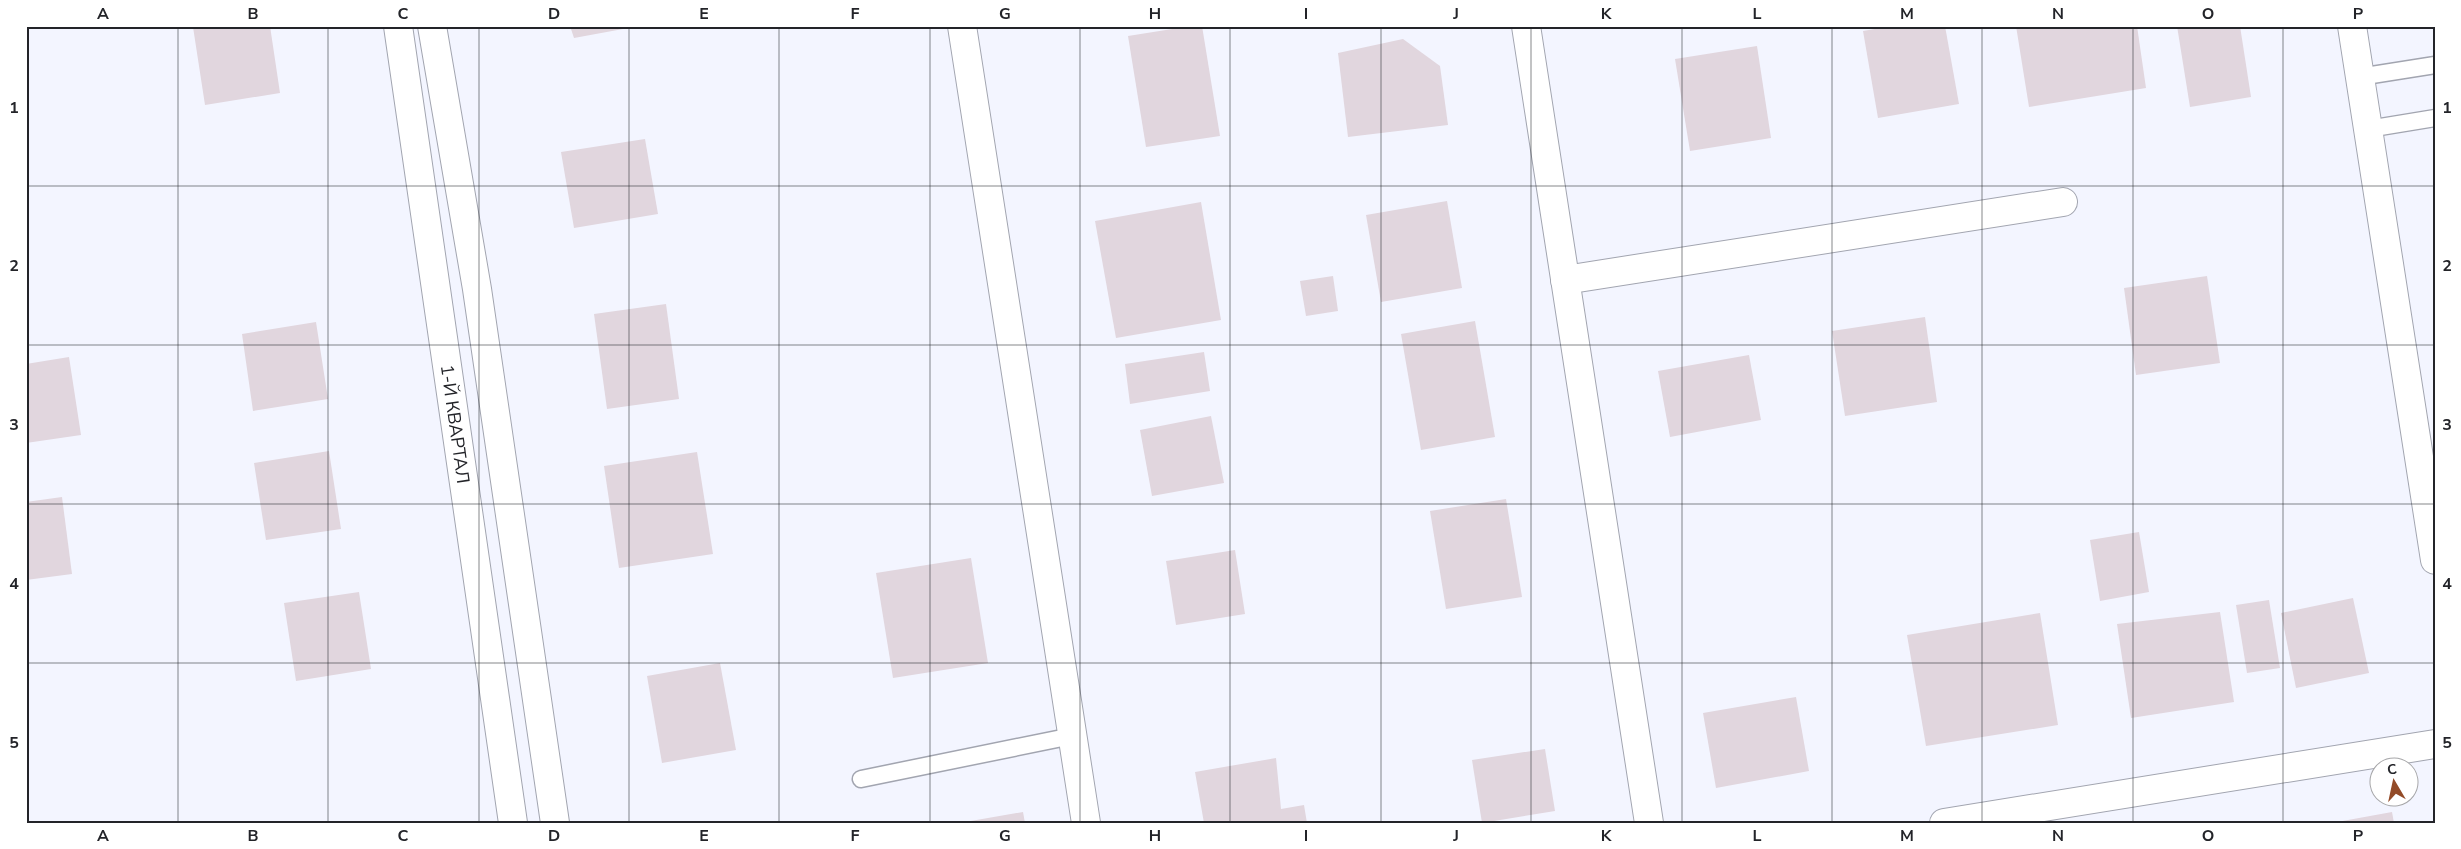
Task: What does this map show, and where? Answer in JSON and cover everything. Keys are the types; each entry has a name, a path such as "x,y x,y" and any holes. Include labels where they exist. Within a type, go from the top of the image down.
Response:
{"street":[{"name":"1-Й КВАРТАЛ","path":"398,26 513,823"},
{"path":"432,26 477,289 554,823"},
{"path":"962,26 1086,823"},
{"path":"1526,26 1649,823"},
{"path":"2352,26 2435,560"},
{"path":"1565,280 2063,202"},
{"path":"1944,823 2435,744"}],"lane":[{"path":"2359,77 2435,65"},
{"path":"2368,129 2435,118"},
{"path":"861,779 1072,736"}],"building":[{"path":"270,26 280,93 205,105 193,27"},
{"path":"570,26 623,26 623,29 574,38"},
{"path":"1202,26 1220,136 1146,147 1128,36"},
{"path":"1892,26 1945,26 1959,104 1878,118 1863,31"},
{"path":"2016,26 2137,26 2146,88 2029,107"},
{"path":"2177,26 2240,26 2251,97 2190,107"},
{"path":"1403,39 1440,66 1448,125 1348,137 1338,53"},
{"path":"1757,46 1771,138 1690,151 1675,59"},
{"path":"645,139 658,214 574,228 561,152"},
{"path":"1447,201 1462,288 1381,302 1366,215"},
{"path":"1201,202 1221,320 1116,338 1095,221"},
{"path":"1333,276 1338,311 1306,316 1300,281"},
{"path":"2207,276 2220,363 2136,375 2124,288"},
{"path":"666,304 679,399 607,409 594,314"},
{"path":"1925,317 1937,402 1845,416 1832,331"},
{"path":"1475,321 1495,437 1421,450 1401,334"},
{"path":"316,322 328,399 253,411 242,334"},
{"path":"1204,352 1210,391 1130,404 1125,364"},
{"path":"1749,355 1761,420 1670,437 1658,371"},
{"path":"69,357 81,435 26,443 26,364"},
{"path":"1211,416 1224,483 1152,496 1140,430"},
{"path":"329,451 341,529 266,540 254,463"},
{"path":"697,452 713,554 619,568 604,466"},
{"path":"62,497 72,574 26,580 26,502"},
{"path":"1506,499 1522,597 1446,609 1430,511"},
{"path":"2139,532 2149,592 2100,601 2090,540"},
{"path":"1235,550 1245,614 1176,625 1166,561"},
{"path":"971,558 988,663 893,678 876,573"},
{"path":"359,592 371,669 296,681 284,603"},
{"path":"2353,598 2369,673 2296,688 2281,613"},
{"path":"2269,600 2280,668 2247,673 2236,605"},
{"path":"2220,612 2234,702 2131,718 2117,624"},
{"path":"2040,613 2058,725 1926,746 1907,635"},
{"path":"720,663 736,750 662,763 647,676"},
{"path":"1796,697 1809,771 1716,788 1703,713"},
{"path":"1545,749 1555,811 1482,823 1472,760"},
{"path":"1276,758 1281,809 1304,805 1307,823 1204,823 1195,772"},
{"path":"1023,812 1025,823 965,822"},
{"path":"2392,812 2394,823 2337,823 2337,822"}]}
